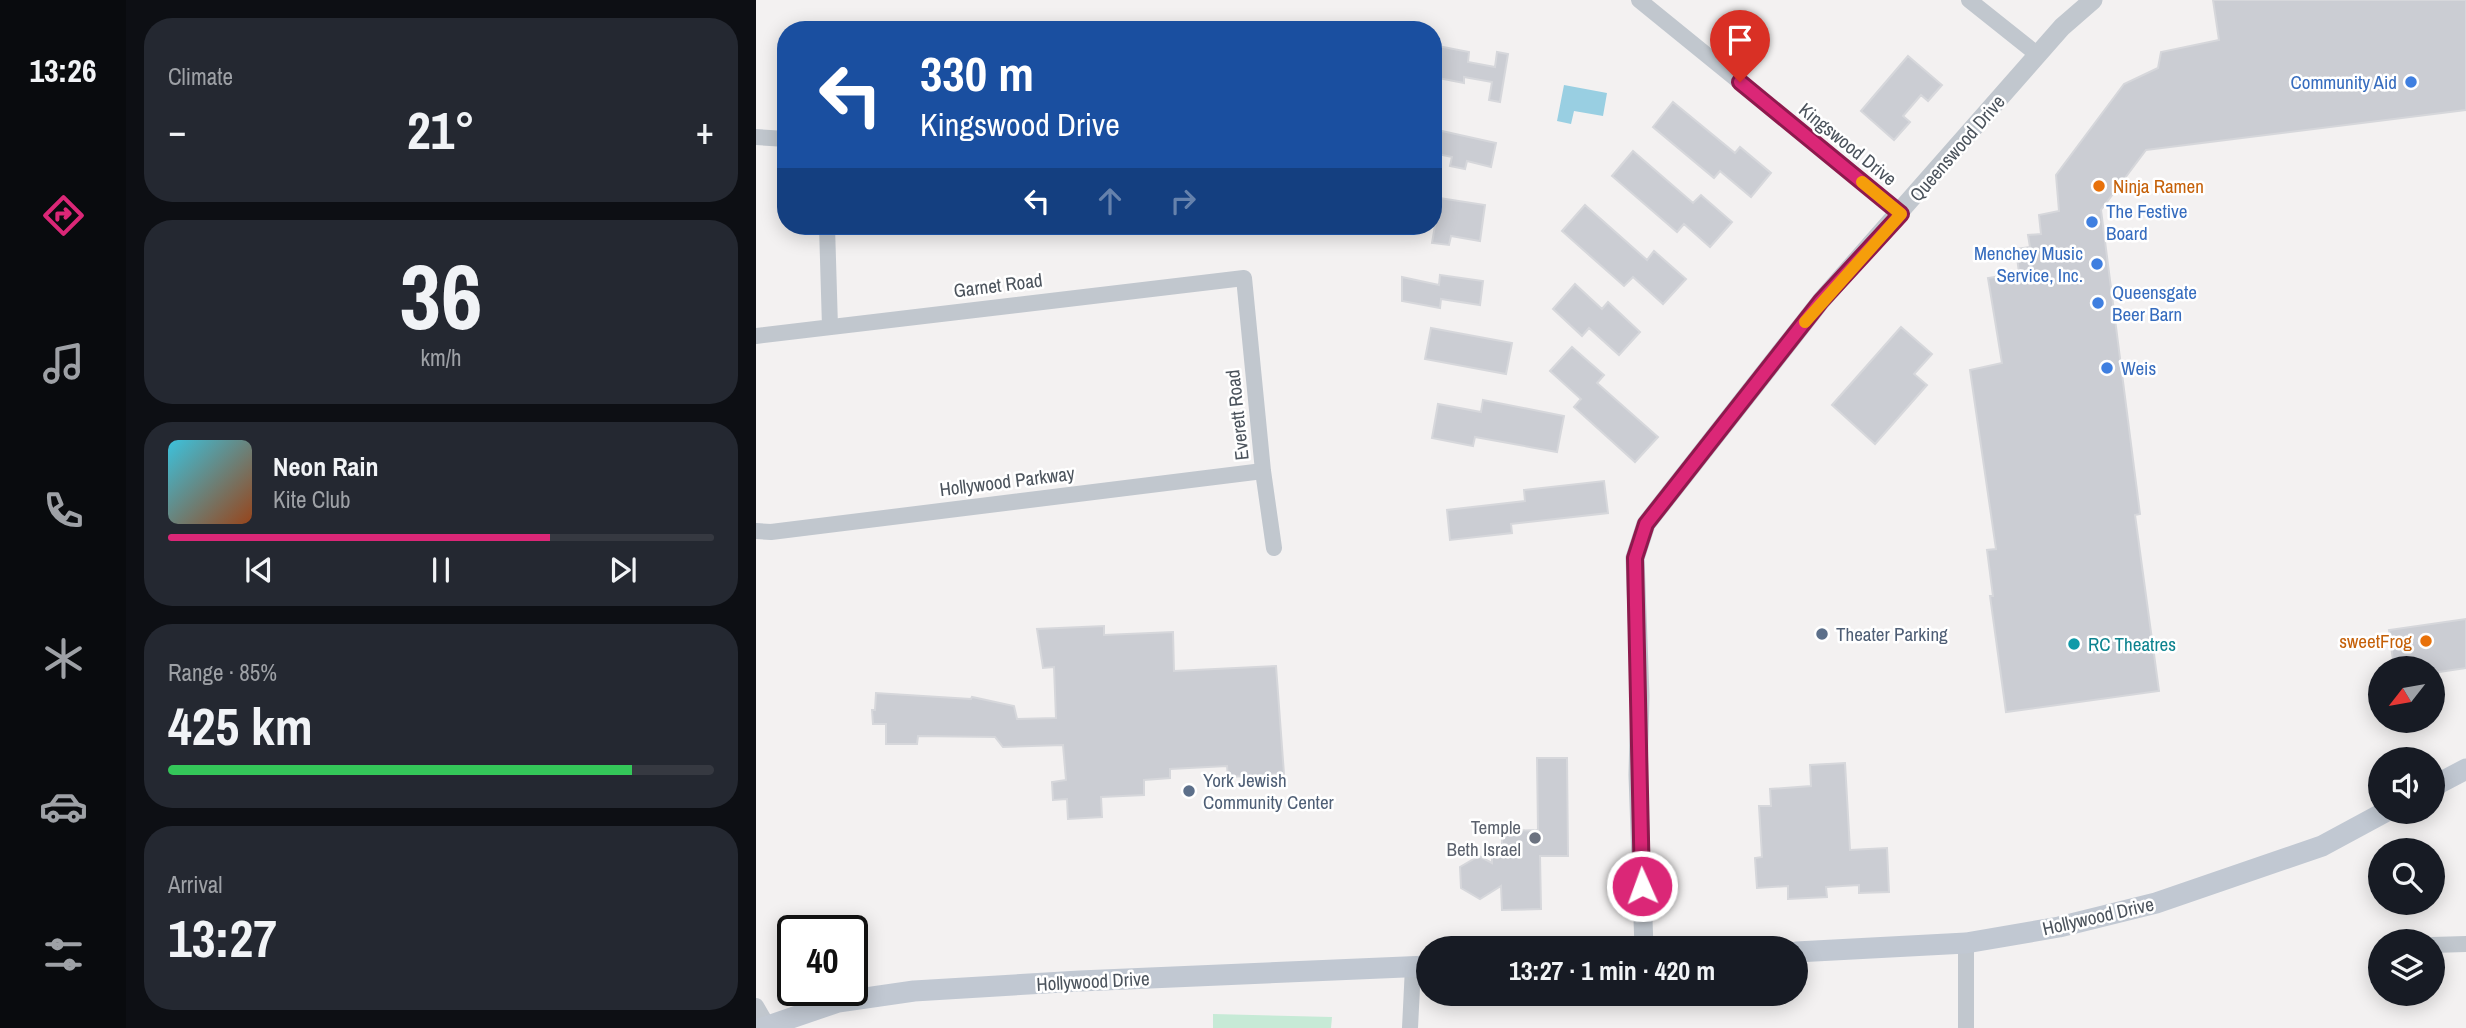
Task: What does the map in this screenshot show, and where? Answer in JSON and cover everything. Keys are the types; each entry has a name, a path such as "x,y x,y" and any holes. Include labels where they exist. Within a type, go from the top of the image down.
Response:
{"main road":[{"path":"2445,780 2466,769"},
{"name":"Hollywood Drive","path":"1808,951 1966,943 2059,927 2156,903 2322,846 2368,821"},
{"name":"Hollywood Drive","path":"764,1026 838,1002 914,991 1080,981 1416,967"}],"street":[{"name":"Kingswood Drive","path":"1639,0 1901,214"},
{"path":"1969,0 2038,55"},
{"name":"Queenswood Drive","path":"1643,936 1638,775 1640,696 1635,558 1646,524 1821,301 1901,214 2062,27 2093,0"},
{"path":"756,137 777,138"},
{"path":"827,235 830,327"},
{"name":"Garnet Road","path":"756,336 1244,278"},
{"name":"Everett Road","path":"1244,278 1263,471 1274,548"},
{"name":"Hollywood Parkway","path":"756,531 771,532 1263,471"},
{"path":"1966,943 1966,1028"},
{"path":"2445,945 2466,944"},
{"path":"1410,1028 1416,995"},
{"path":"756,1006 764,1026"}],"green space":[{"path":"1213,1014 1332,1017 1331,1028 1213,1028"}],"water":[{"path":"1564,85 1607,93 1603,116 1574,111 1571,124 1557,121"}],"building":[{"path":"2213,0 2466,0 2466,110 2146,150 2101,210 2140,514 2135,515 2159,691 2006,712 1990,596 1993,596 1987,550 1996,549 1970,370 2002,363 1988,278 2019,273 2016,249 2030,247 2028,235 2041,234 2039,215 2059,211 2056,175 2124,84 2158,68 2161,52 2219,40"},
{"path":"1442,47 1469,52 1468,62 1495,67 1497,52 1508,54 1500,102 1489,100 1492,82 1464,77 1464,83 1442,79"},
{"path":"1908,56 1942,85 1928,101 1921,95 1903,116 1910,122 1894,140 1861,111"},
{"path":"1673,102 1735,153 1740,147 1771,173 1751,197 1720,171 1714,178 1653,127"},
{"path":"1442,131 1496,143 1491,167 1467,161 1465,169 1450,166 1452,157 1442,155"},
{"path":"1633,151 1693,203 1701,195 1732,222 1710,247 1684,224 1677,232 1612,176"},
{"path":"1442,198 1485,205 1480,241 1451,236 1449,245 1432,243 1433,235 1442,235"},
{"path":"1585,205 1647,260 1654,251 1686,279 1663,304 1633,277 1624,286 1562,231"},
{"path":"1440,275 1483,281 1480,305 1441,299 1440,308 1402,301 1402,277 1439,285"},
{"path":"1575,284 1602,309 1608,302 1640,332 1619,355 1589,328 1582,336 1553,309"},
{"path":"1901,327 1932,354 1914,374 1927,385 1875,444 1832,405"},
{"path":"1431,328 1512,343 1506,374 1425,359"},
{"path":"1572,347 1604,375 1597,383 1658,437 1635,462 1574,407 1581,399 1550,371"},
{"path":"1483,400 1564,416 1557,452 1475,437 1473,446 1432,438 1438,404 1481,412"},
{"path":"1604,481 1608,513 1511,524 1512,533 1450,540 1447,510 1525,501 1524,490"},
{"path":"2466,619 2466,668 2445,671 2445,656 2392,656 2389,630"},
{"path":"1104,626 1104,635 1173,632 1174,671 1276,666 1284,774 1228,777 1227,766 1170,769 1170,778 1144,780 1144,795 1101,797 1102,817 1068,819 1067,799 1053,800 1052,782 1066,780 1063,745 1003,747 995,737 918,736 917,744 886,744 886,724 873,724 872,710 875,710 876,693 972,697 1014,706 1017,719 1056,718 1054,667 1043,668 1037,629"},
{"name":"Temple Beth Israel","path":"1537,758 1567,758 1568,856 1540,856 1541,909 1502,910 1501,886 1480,899 1461,888 1460,867 1479,856 1492,863 1492,846 1502,846 1502,831 1538,830"},
{"path":"1845,763 1850,850 1887,848 1889,892 1859,893 1859,885 1826,887 1827,897 1788,899 1788,886 1757,888 1755,858 1762,857 1759,806 1771,806 1770,789 1811,786 1810,765"}],"slow traffic":[{"path":"1805,322 1901,214 1862,182"}],"place":[{"name":"Community Aid","path":"2411,82"},
{"name":"Ninja Ramen","path":"2099,186"},
{"name":"The Festive Board","path":"2092,222"},
{"name":"Menchey Music Service, Inc.","path":"2097,264"},
{"name":"Queensgate Beer Barn","path":"2098,303"},
{"name":"Weis","path":"2107,368"},
{"name":"Theater Parking","path":"1822,634"},
{"name":"sweetFrog","path":"2426,641"},
{"name":"RC Theatres","path":"2074,644"},
{"name":"York Jewish Community Center","path":"1189,791"},
{"name":"Temple Beth Israel","path":"1535,838"}],"route":[{"path":"1642,886 1635,558 1646,524 1691,463 1821,301 1901,214 1740,82"}]}
